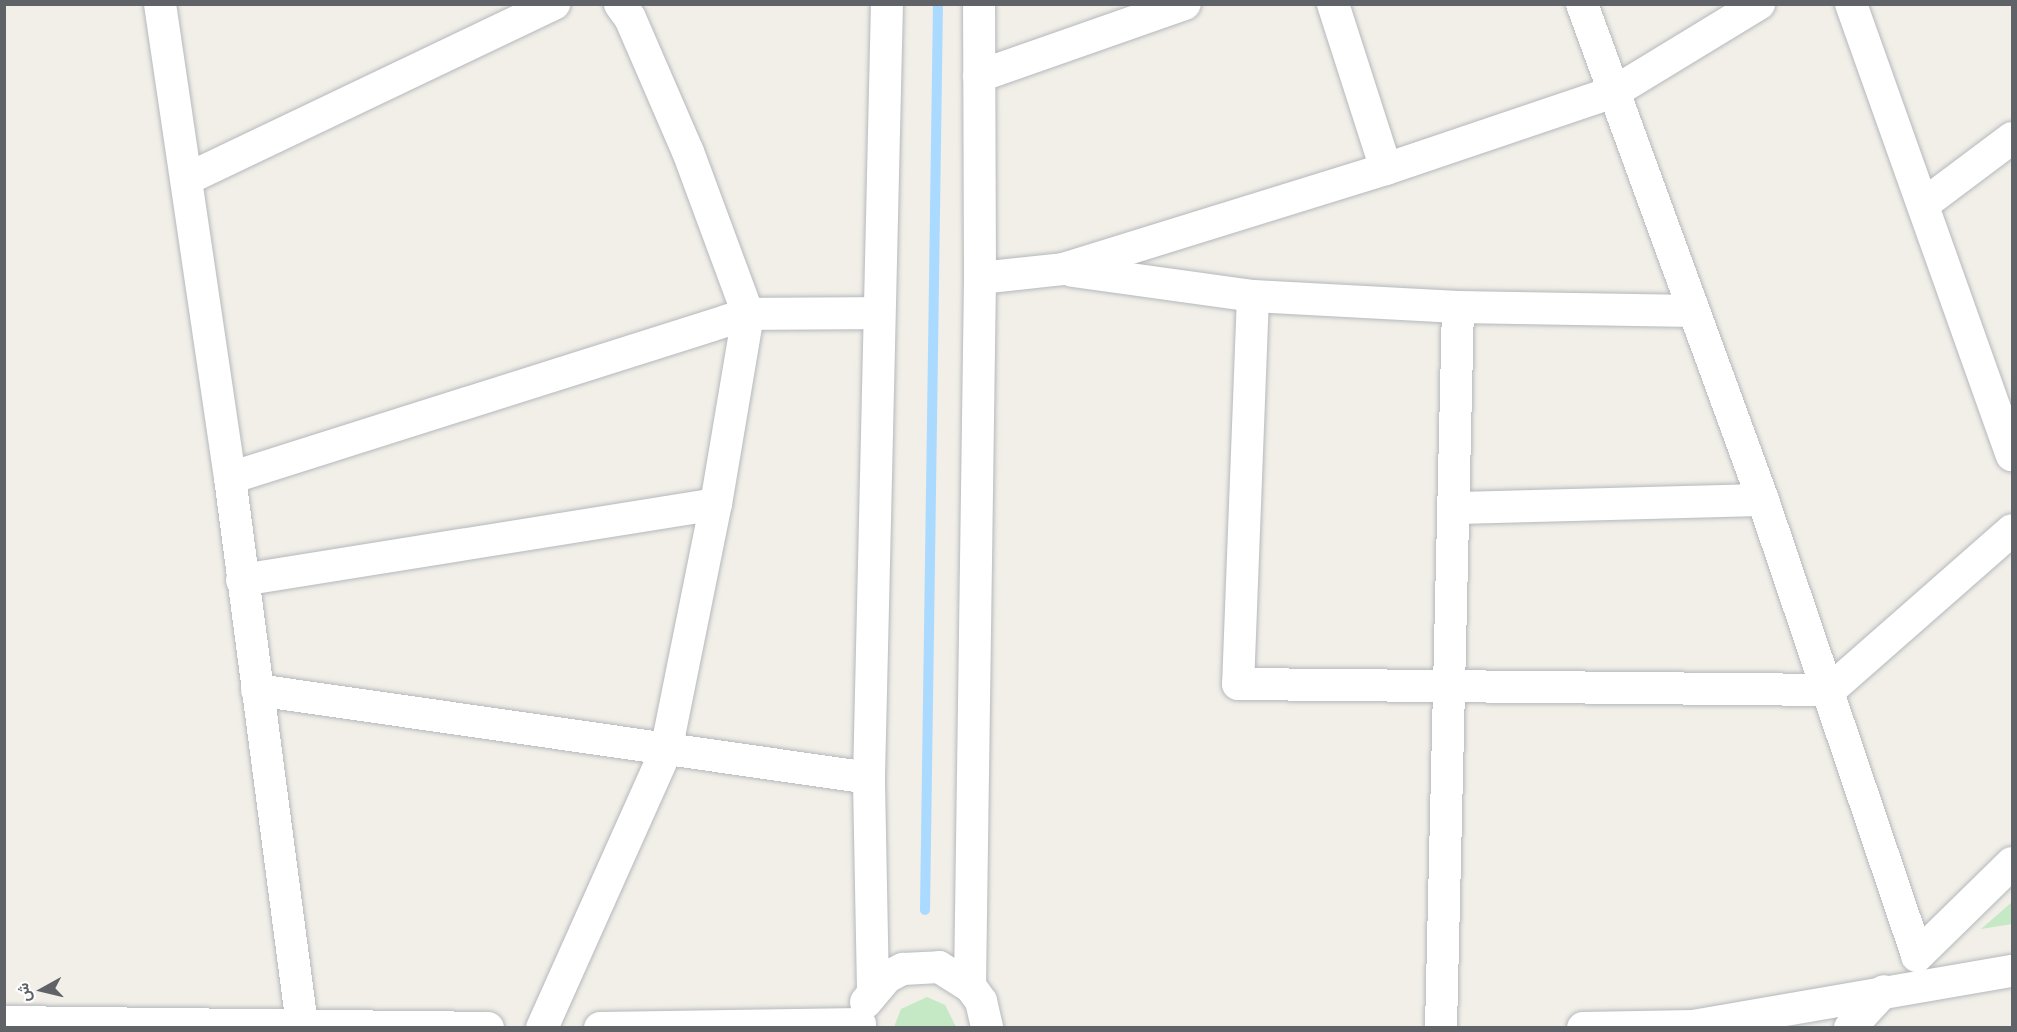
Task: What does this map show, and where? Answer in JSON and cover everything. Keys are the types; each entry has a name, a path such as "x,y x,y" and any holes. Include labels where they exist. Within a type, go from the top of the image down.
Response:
{"street":[{"path":"159,4 230,478 302,1025"},
{"path":"187,179 554,4"},
{"path":"542,1028 666,751 716,504 748,314 688,152 630,18 620,4"},
{"path":"600,1028 860,1026 873,990 868,778 887,4"},
{"path":"970,986 980,278 978,4"},
{"path":"979,76 1185,4"},
{"path":"1332,4 1386,169"},
{"path":"1582,4 1830,690 1917,956"},
{"path":"980,278 1063,269 1386,169 1614,92 1759,4"},
{"path":"1851,4 2013,455"},
{"path":"1924,204 2013,138"},
{"path":"1063,269 1253,296 1458,307 1694,311"},
{"path":"1253,296 1238,684 1449,688 1830,690 2013,530"},
{"path":"1442,1028 1449,688 1456,508 1458,307"},
{"path":"230,478 748,314 879,313"},
{"path":"1456,508 1763,500"},
{"path":"242,580 716,504"},
{"path":"257,690 666,751 868,778"},
{"path":"1850,1028 1917,956 2013,863"},
{"path":"873,990 887,977 921,966 956,974 970,986 981,1001 987,1028"},
{"path":"1583,1028 1694,1027 2013,971"},
{"path":"4,1022 488,1028"}],"green space":[{"path":"2012,902 2012,924 1981,929"},
{"path":"927,997 945,1005 956,1027 894,1027 901,1009"}],"waterway":[{"path":"925,910 938,4"}]}
